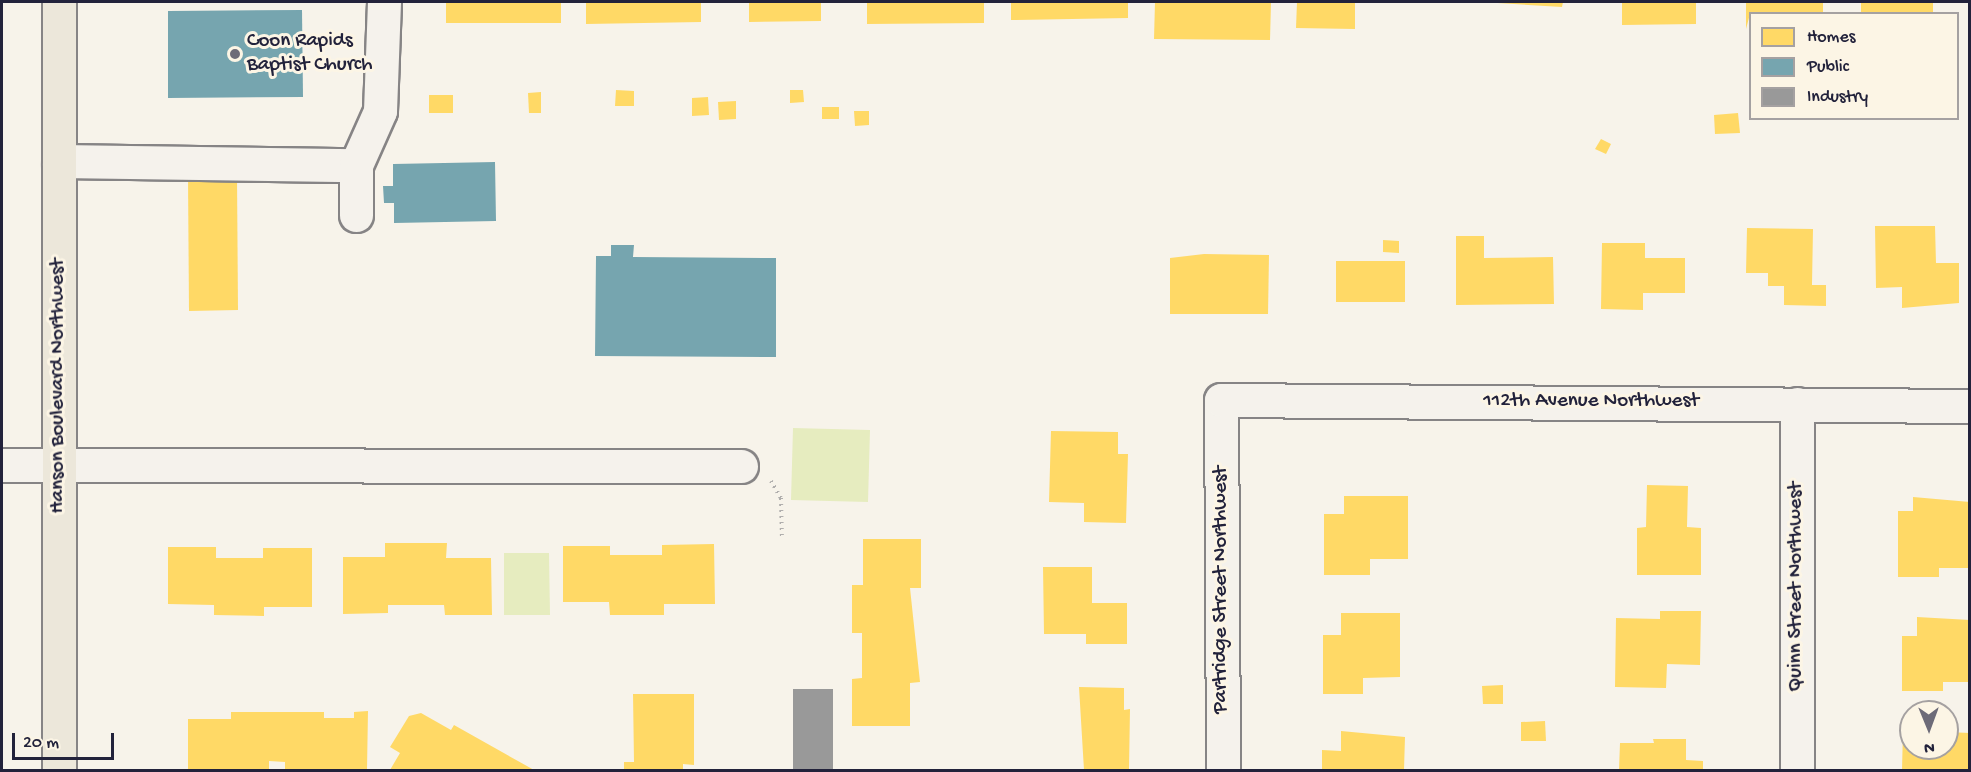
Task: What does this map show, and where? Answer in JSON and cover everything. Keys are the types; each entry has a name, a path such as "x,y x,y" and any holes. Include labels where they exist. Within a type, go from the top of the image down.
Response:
{"main road":[{"name":"Hanson Boulevard Northwest","path":"59,2 59,771"}],"street":[{"path":"356,215 356,165 380,111 384,2"},
{"path":"59,161 356,165"},
{"name":"112th Avenue Northwest","path":"1221,409 1221,400 1970,406"},
{"name":"Quinn Street Northwest","path":"1797,404 1797,771"},
{"name":"Partridge Street Northwest","path":"1221,409 1223,771"},
{"path":"2,465 741,466"}],"path":[{"path":"741,466 769,478 781,498 782,538"}],"green space":[{"path":"793,428 870,430 868,502 791,500"},
{"path":"504,553 549,553 550,615 504,615"}],"building: Homes":[{"path":"446,2 561,2 561,23 446,23"},
{"path":"586,2 701,2 701,22 586,24"},
{"path":"749,2 821,2 821,21 749,22"},
{"path":"867,2 984,2 984,23 867,24"},
{"path":"1011,2 1128,2 1128,18 1011,20"},
{"path":"1155,2 1271,2 1270,40 1154,39"},
{"path":"1297,2 1355,2 1355,29 1296,28"},
{"path":"1481,2 1563,2 1562,7"},
{"path":"1622,2 1696,2 1696,24 1622,25"},
{"path":"1746,2 1823,2 1823,12 1749,12 1746,29"},
{"path":"1861,2 1933,2 1933,12 1861,12"},
{"path":"616,90 634,91 634,106 615,106"},
{"path":"790,90 803,90 804,102 790,103"},
{"path":"541,92 541,113 529,113 528,93"},
{"path":"429,95 453,95 453,113 429,113"},
{"path":"708,97 709,115 692,116 692,98"},
{"path":"736,101 736,119 719,120 718,102"},
{"path":"822,107 839,107 839,119 822,119"},
{"path":"854,111 869,111 869,125 855,126"},
{"path":"1738,113 1740,133 1715,134 1714,115"},
{"path":"1601,139 1611,144 1606,154 1595,149"},
{"path":"188,177 237,177 238,310 189,311"},
{"path":"1875,226 1935,226 1936,263 1959,263 1959,303 1902,308 1902,287 1876,288"},
{"path":"1747,228 1813,229 1812,285 1826,285 1826,306 1784,305 1784,286 1768,286 1768,273 1746,273"},
{"path":"1456,236 1484,236 1484,258 1553,257 1554,304 1456,305"},
{"path":"1383,240 1399,241 1399,253 1383,252"},
{"path":"1602,243 1645,243 1645,258 1685,258 1685,293 1643,293 1643,310 1601,309"},
{"path":"1204,254 1269,255 1268,314 1170,314 1170,258"},
{"path":"1336,261 1405,261 1405,302 1336,302"},
{"path":"1051,431 1118,432 1118,454 1128,454 1126,523 1084,522 1084,503 1049,502"},
{"path":"1647,485 1688,486 1687,527 1701,528 1701,575 1637,575 1637,528 1646,527"},
{"path":"1344,496 1408,496 1408,559 1370,559 1370,575 1324,575 1324,514 1344,514"},
{"path":"1913,497 1970,502 1970,568 1939,568 1939,577 1898,577 1898,511 1913,511"},
{"path":"863,539 921,539 921,588 910,588 920,682 910,683 910,726 852,726 852,679 862,678 862,633 852,633 852,585 863,585"},
{"path":"385,543 447,543 446,558 491,558 492,615 445,615 444,605 388,605 388,613 343,614 343,557 385,557"},
{"path":"714,544 715,604 664,604 664,615 610,615 609,602 563,602 563,546 610,546 610,555 662,555 662,545"},
{"path":"168,547 216,547 216,558 263,558 263,548 312,548 312,607 264,607 264,616 214,615 214,605 168,604"},
{"path":"1043,567 1092,567 1092,603 1127,603 1127,644 1086,644 1086,634 1044,634"},
{"path":"1660,611 1701,611 1700,665 1667,664 1666,688 1615,687 1616,618 1660,619"},
{"path":"1341,613 1400,613 1400,677 1363,678 1363,694 1323,694 1323,635 1341,635"},
{"path":"1917,617 1970,620 1970,682 1943,682 1943,691 1902,691 1902,636 1917,636"},
{"path":"1503,685 1503,704 1483,704 1482,686"},
{"path":"1079,687 1124,688 1124,710 1130,709 1129,770 1084,770"},
{"path":"633,694 694,694 694,765 683,764 683,770 624,770 624,762 634,762"},
{"path":"368,711 367,770 285,770 285,762 269,761 269,770 188,769 188,719 231,719 231,712 324,712 324,718 354,718 354,712"},
{"path":"421,713 451,730 454,725 534,770 390,770 400,753 390,747 409,716"},
{"path":"1545,721 1546,741 1521,741 1521,722"},
{"path":"1341,731 1405,737 1404,770 1322,770 1322,750 1341,751"},
{"path":"1959,733 1970,733 1970,770 1902,770 1902,760 1959,760"},
{"path":"1653,739 1686,739 1686,760 1703,761 1703,770 1619,770 1620,743 1654,743"}],"building: Public":[{"name":"Coon Rapids Baptist Church","path":"302,10 303,97 168,98 168,11"},
{"path":"495,162 496,221 394,223 394,203 384,203 383,186 393,186 393,164"},
{"path":"611,245 634,245 633,257 776,258 776,357 595,356 596,256 611,256"}],"building: Industry":[{"path":"793,689 833,689 833,770 793,770"}],"place":[{"name":"Coon Rapids Baptist Church","path":"235,54"}]}
